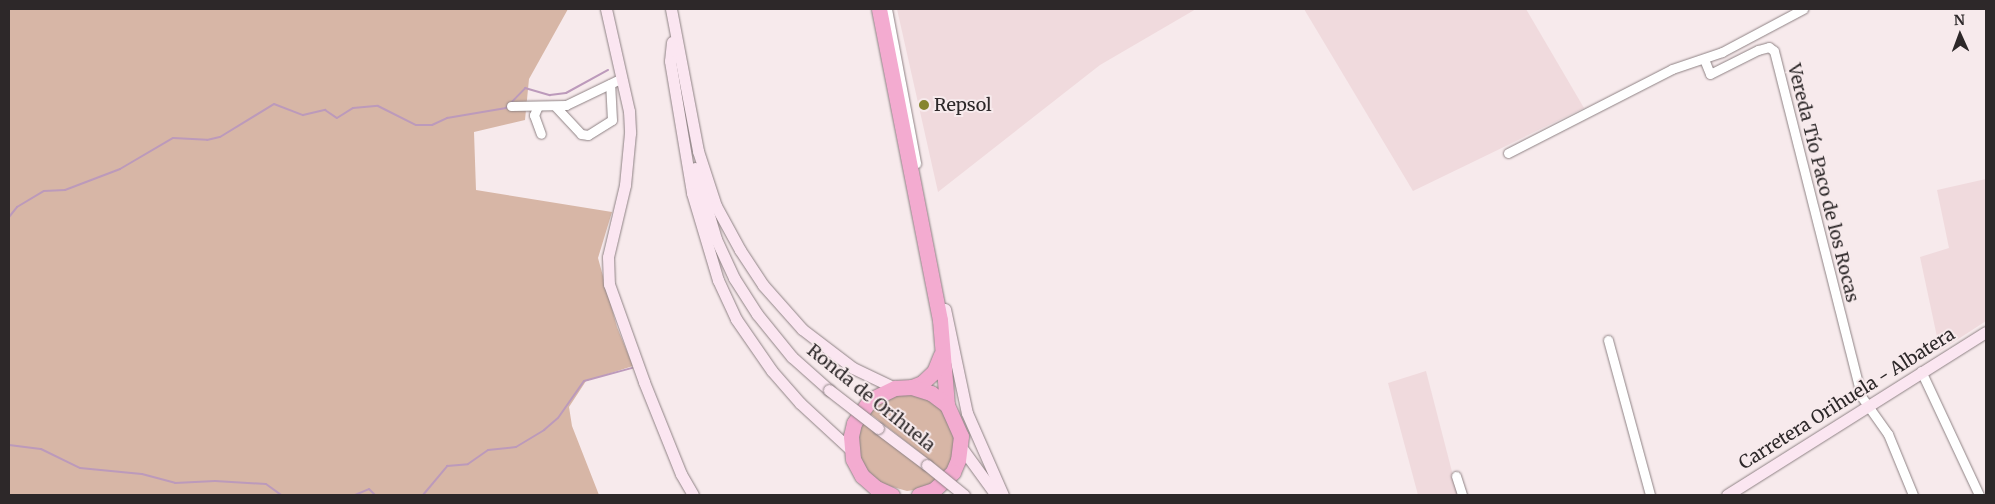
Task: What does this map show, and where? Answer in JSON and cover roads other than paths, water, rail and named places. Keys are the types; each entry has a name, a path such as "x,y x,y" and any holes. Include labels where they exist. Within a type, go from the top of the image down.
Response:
{"highway":[{"path":"879,9 935,274 947,405"},
{"path":"892,495 877,492 862,476 851,450 853,429 861,411 882,393 895,388 912,387 922,383 934,372 942,354"},
{"path":"912,387 931,393 947,405 958,424 961,447 953,472 945,482 922,495"}],"main road":[{"path":"606,9 629,111 629,157 608,257 609,284 644,382 681,474 693,495"},
{"name":"Ronda de Orihuela","path":"666,9 694,166 716,239 734,278 757,314 792,357 830,390 964,495"},
{"path":"671,9 698,151 716,206 740,250 763,285 802,330 853,368 895,388"},
{"path":"672,42 670,61 692,193 718,280 736,319 772,371 800,403 851,450"},
{"path":"935,274 968,413 1003,495"},
{"name":"Carretera Orihuela - Albatera","path":"1727,495 1921,371 1986,332"},
{"path":"961,447 996,495"}],"street":[{"path":"887,9 927,236"},
{"path":"1508,154 1672,69 1704,59 1803,9"},
{"name":"Vereda Tío Paco de los Rocas","path":"1704,59 1710,74 1758,50 1768,47 1774,51 1847,347 1861,396 1867,406"},
{"path":"511,106 555,106 572,103 622,78"},
{"path":"555,106 582,134 588,135 612,120 610,84"},
{"path":"538,106 534,115 541,134"},
{"path":"1608,340 1650,495"},
{"path":"1921,371 1979,495"},
{"path":"1867,406 1888,434 1913,495"},
{"path":"1456,476 1462,495"}],"waterway":[{"path":"9,217 17,207 44,191 65,190 120,169 173,138 207,140 220,137 274,104 303,115 325,110 337,118 353,108 378,106 416,125 432,125 447,118 506,108 525,88 550,95 566,93 608,70"},
{"path":"423,495 447,466 468,464 488,450 516,447 544,430 558,418 584,381 632,368"},
{"path":"9,445 41,449 80,468 142,474 175,483 215,481 266,484 281,495"},
{"path":"355,495 369,489 375,495"}],"place":[{"name":"Repsol","path":"924,105"}]}
